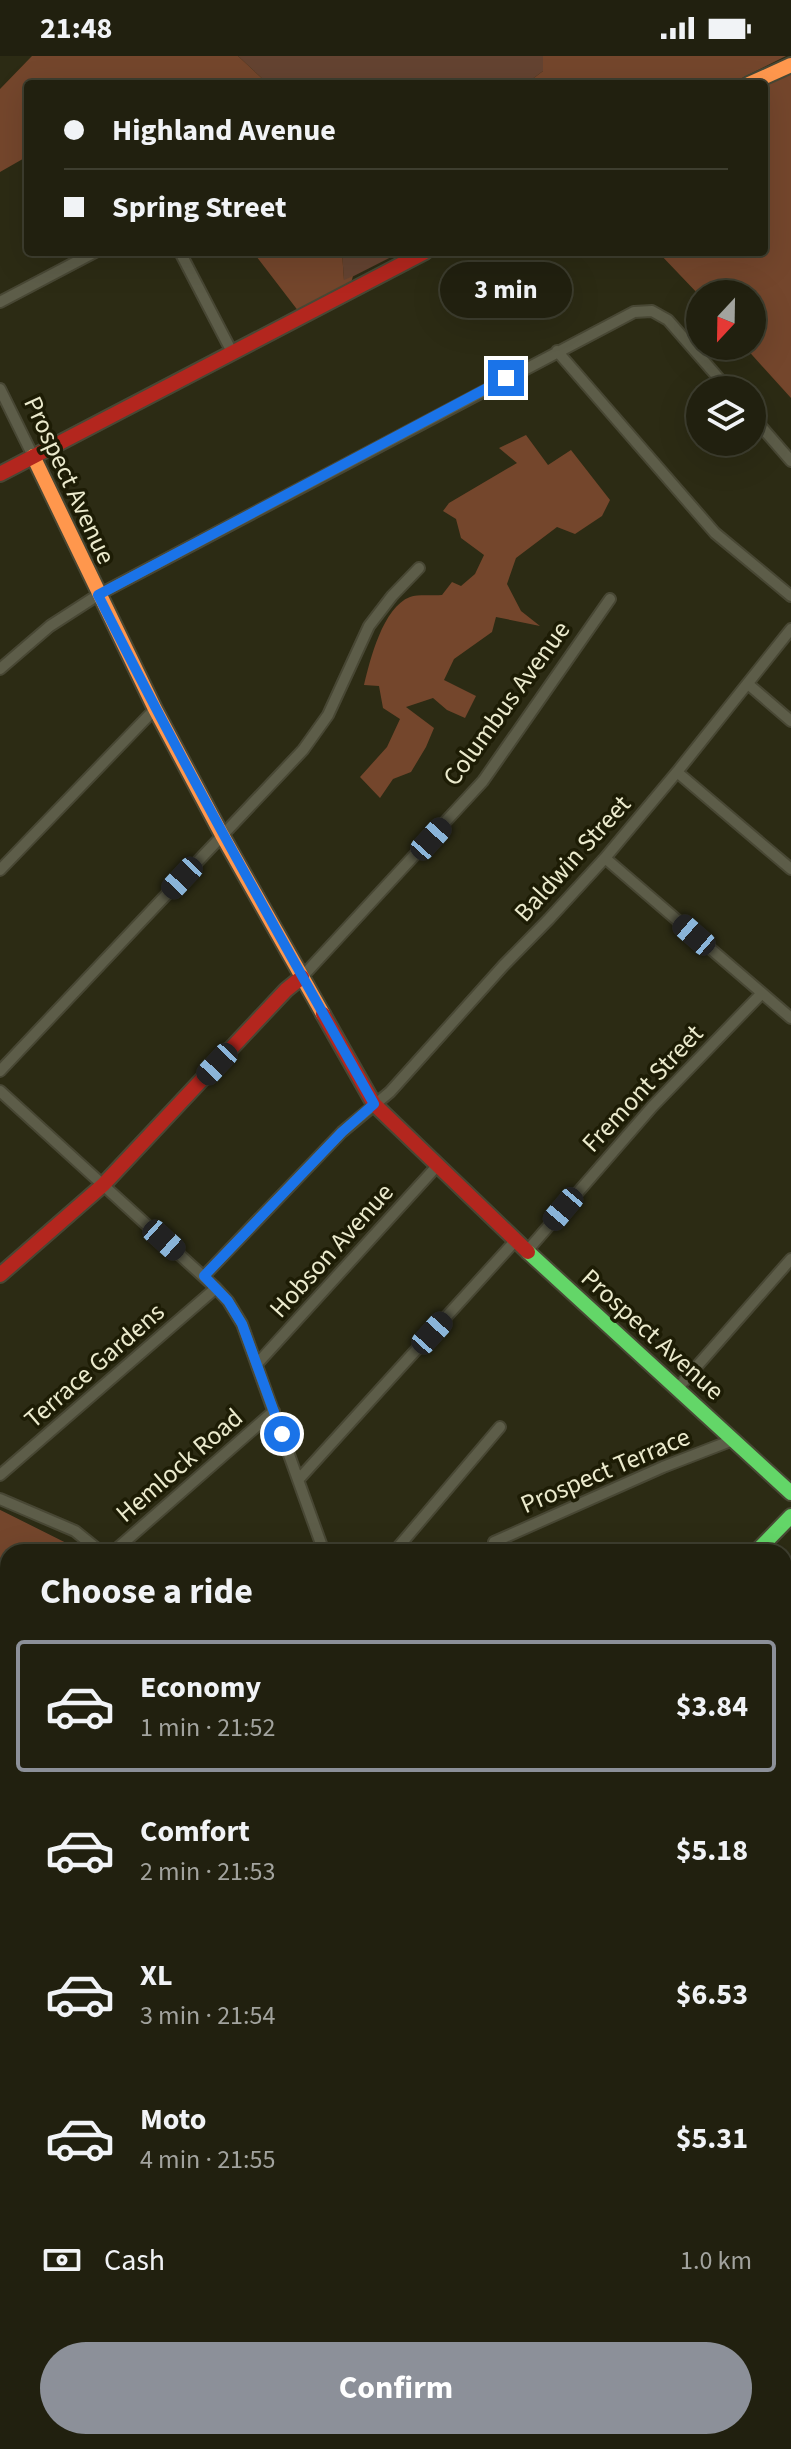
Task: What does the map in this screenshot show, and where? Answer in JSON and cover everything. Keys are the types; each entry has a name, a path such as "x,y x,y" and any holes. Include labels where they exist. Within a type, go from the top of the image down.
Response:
{"street":[{"path":"758,80 791,65"},
{"path":"0,302 87,256"},
{"path":"182,256 232,352"},
{"path":"0,474 417,256"},
{"path":"0,669 50,626 98,595 634,312 652,311 668,320 717,376"},
{"path":"557,351 715,533 791,596"},
{"name":"Prospect Avenue","path":"0,389 155,709 222,835 374,1104 527,1251 791,1493"},
{"path":"766,432 791,461"},
{"path":"0,1071 316,734 333,706 369,626 419,568"},
{"name":"Columbus Avenue","path":"0,1275 103,1185 286,990 302,977 483,781 610,599"},
{"name":"Baldwin Street","path":"204,1276 342,1132 404,1078 511,957 605,858 791,629"},
{"path":"748,684 791,721"},
{"path":"0,870 155,709"},
{"path":"677,772 791,869"},
{"path":"605,858 791,1018"},
{"name":"Fremont Street","path":"527,1251 643,1116 762,993"},
{"path":"0,1091 204,1276 236,1312 321,1544"},
{"name":"Hobson Avenue","path":"257,1364 437,1166"},
{"path":"299,1479 516,1240"},
{"path":"677,1389 791,1259"},
{"name":"Terrace Gardens","path":"0,1475 216,1288"},
{"name":"Hemlock Road","path":"122,1544 274,1411"},
{"path":"401,1544 500,1427"},
{"name":"Prospect Terrace","path":"494,1542 663,1467 733,1440"},
{"path":"0,1499 75,1531 91,1544"},
{"path":"764,1544 791,1516"}],"shaded area":[{"path":"32,56 238,56 264,80 24,80 24,158 0,172 0,89"},
{"path":"238,56 543,56 543,71 531,80 264,80"},
{"path":"543,56 786,56 738,80 531,80 543,71"},
{"path":"791,70 791,398 757,360 766,360 766,280 686,281 662,256 768,256 768,82"},
{"path":"256,256 342,256 344,280 353,276 351,283 299,312"},
{"path":"342,256 393,256 344,281"},
{"path":"526,435 548,465 571,450 610,500 602,516 575,534 557,527 516,558 507,584 521,611 540,626 496,617 492,632 454,659 444,680 476,696 465,718 447,710 433,698 406,707 434,728 411,772 393,779 380,798 360,777 387,747 400,719 383,708 379,686 364,685 379,635 392,611 410,597 442,595 452,582 461,586 475,574 484,555 461,538 456,519 443,511 449,503 517,463 499,448"},
{"path":"0,1510 68,1544 0,1544"},
{"path":"0,1510 68,1544 0,1544"}],"traffic: fast":[{"path":"528,1252 791,1493"},
{"path":"764,1544 791,1516"}],"traffic: slow":[{"path":"758,80 791,65"},
{"path":"33,456 155,709 323,1014"}],"traffic: jam":[{"path":"0,474 417,256"},
{"path":"0,1275 103,1185 286,990 302,977"},
{"path":"323,1014 374,1104 528,1252"}],"route":[{"path":"282,1434 242,1324 228,1301 204,1276 342,1132 374,1104 222,835 98,595 506,378"}]}
